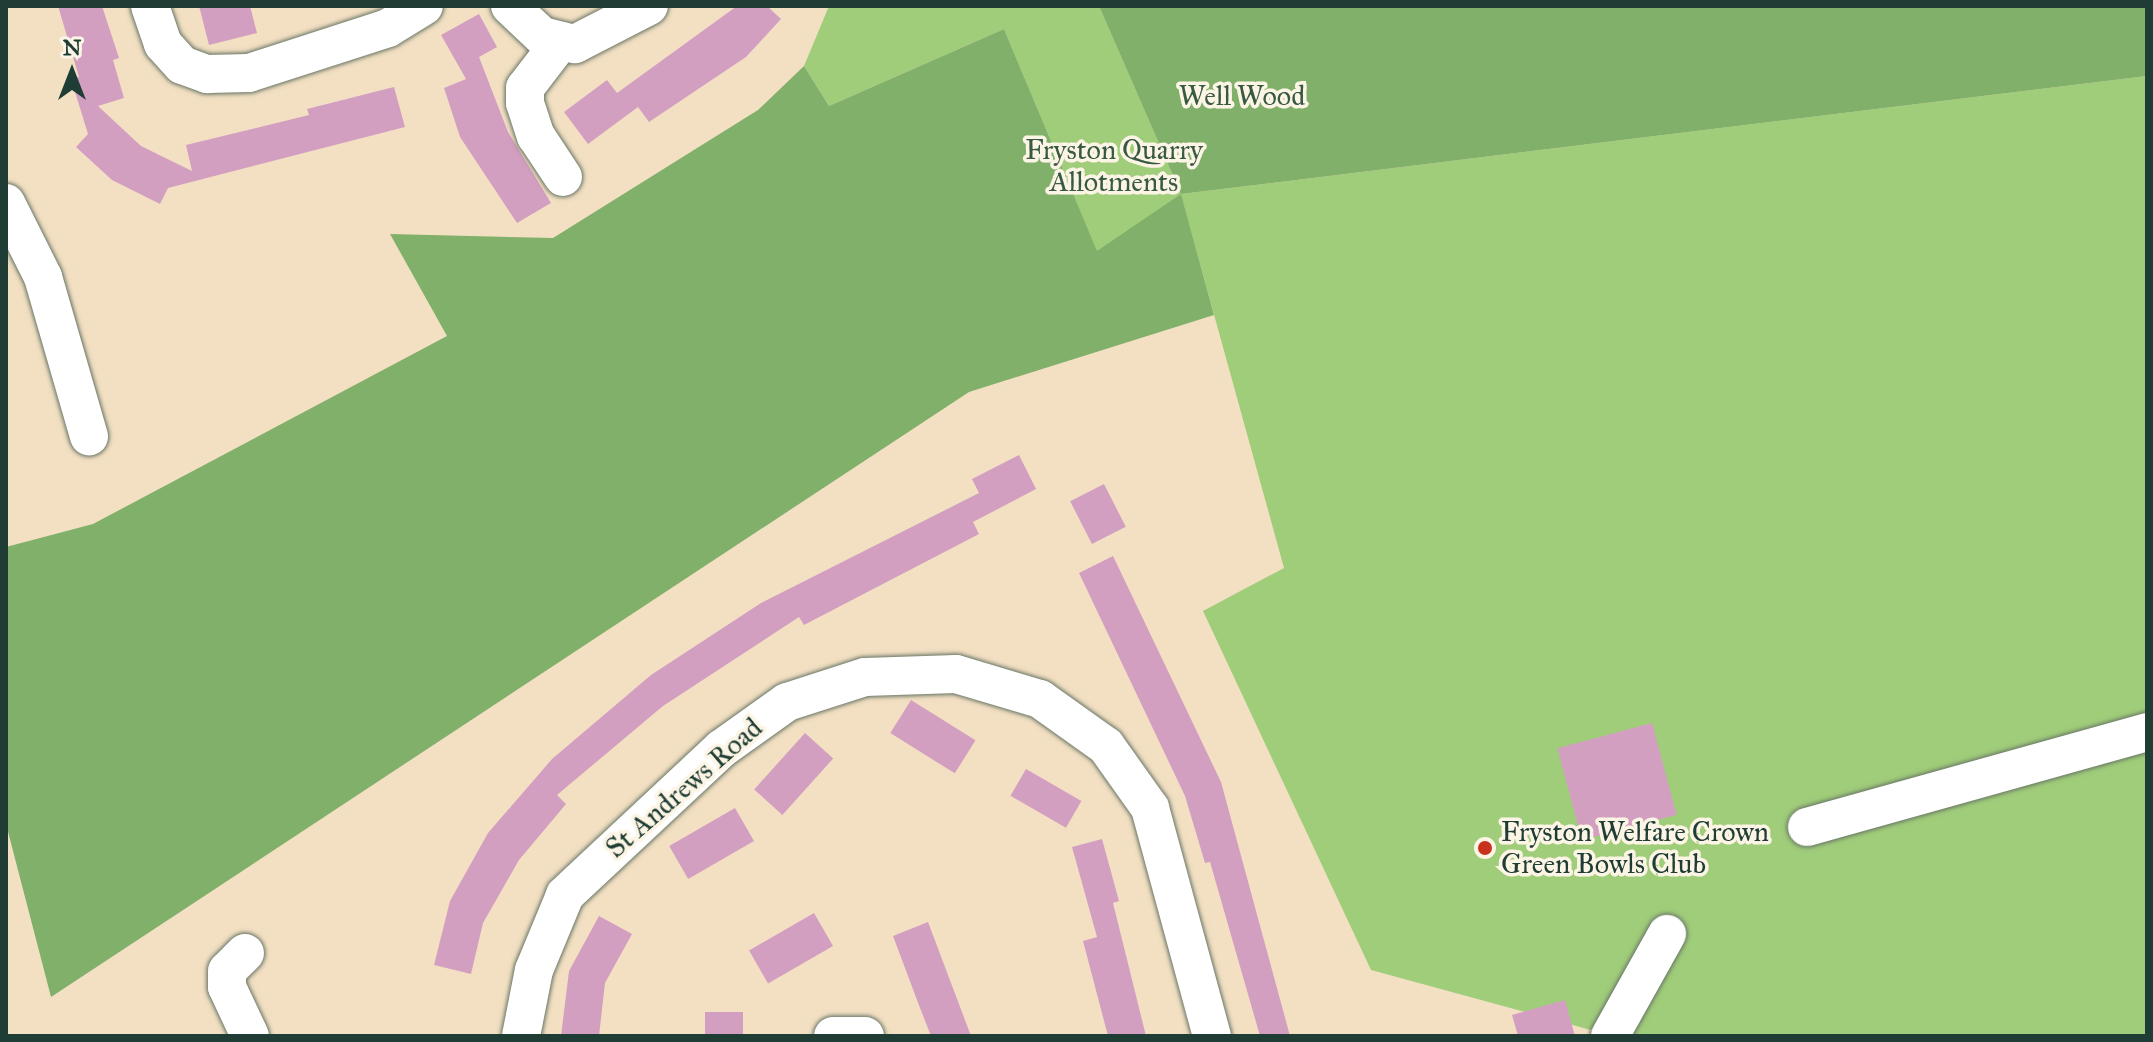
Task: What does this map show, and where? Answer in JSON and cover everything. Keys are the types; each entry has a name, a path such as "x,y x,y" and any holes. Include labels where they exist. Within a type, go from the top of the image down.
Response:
{"street":[{"path":"150,6 163,44 182,65 207,74 249,73 388,28 424,6"},
{"path":"510,6 542,36 575,44 649,6"},
{"path":"561,41 525,88 525,103 536,136 563,177"},
{"path":"6,203 43,277 89,436"},
{"name":"St Andrews Road","path":"521,1036 534,970 565,895 721,749 787,702 813,693 865,677 956,674 1040,699 1106,746 1115,758 1150,808 1212,1036"},
{"path":"1807,827 2147,732"},
{"path":"1610,1036 1667,934"},
{"path":"245,953 227,971 227,987 250,1036"},
{"path":"833,1036 865,1036"}],"green space":[{"name":"Fryston Quarry Allotments","path":"829,6 1099,6 1181,194 2147,76 2147,1036 1613,1036 1371,970 1203,611 1284,568 1181,195 1097,252 1004,29 829,106 804,66"},
{"name":"Well Wood","path":"1099,6 2147,6 2147,76 1181,194"},
{"path":"1004,29 1097,251 1181,194 1214,315 969,392 51,997 6,824 6,547 93,524 447,336 390,234 553,238 758,110 804,66 829,106"}],"building":[{"path":"58,6 102,6 119,58 113,60 124,98 98,106 141,146 192,171 186,145 309,115 307,109 394,87 405,127 168,188 160,204 112,180 76,147 88,134 71,79 79,77"},
{"path":"199,6 250,6 257,33 209,45"},
{"path":"737,6 767,6 781,19 746,57 649,122 638,107 588,144 564,112 607,80 617,93"},
{"path":"479,14 497,47 479,57 508,132 551,203 517,223 460,137 444,88 466,79 441,35"},
{"path":"1019,455 1036,489 973,522 979,534 804,625 799,617 663,706 557,795 566,804 519,860 483,923 471,974 434,965 450,901 488,833 552,759 651,675 761,603 979,493 972,479"},
{"path":"1104,484 1126,527 1092,544 1070,501"},
{"path":"1113,556 1221,782 1290,1036 1260,1036 1210,862 1205,863 1185,796 1079,573"},
{"path":"911,700 975,740 955,773 890,733"},
{"path":"1652,723 1677,815 1582,840 1557,748"},
{"path":"805,733 833,758 782,815 754,789"},
{"path":"1026,769 1081,801 1066,828 1010,796"},
{"path":"735,808 754,841 688,879 669,846"},
{"path":"1102,839 1119,901 1113,903 1146,1036 1108,1036 1083,941 1097,937 1072,847"},
{"path":"814,913 833,946 768,983 749,950"},
{"path":"599,916 632,934 605,983 599,1036 561,1036 569,971"},
{"path":"928,922 971,1036 931,1036 920,1008 893,936"},
{"path":"1565,1000 1575,1036 1518,1036 1512,1015"},
{"path":"705,1012 743,1012 743,1036 705,1036"}],"place":[{"name":"Fryston Welfare Crown Green Bowls Club","path":"1485,848"}]}
